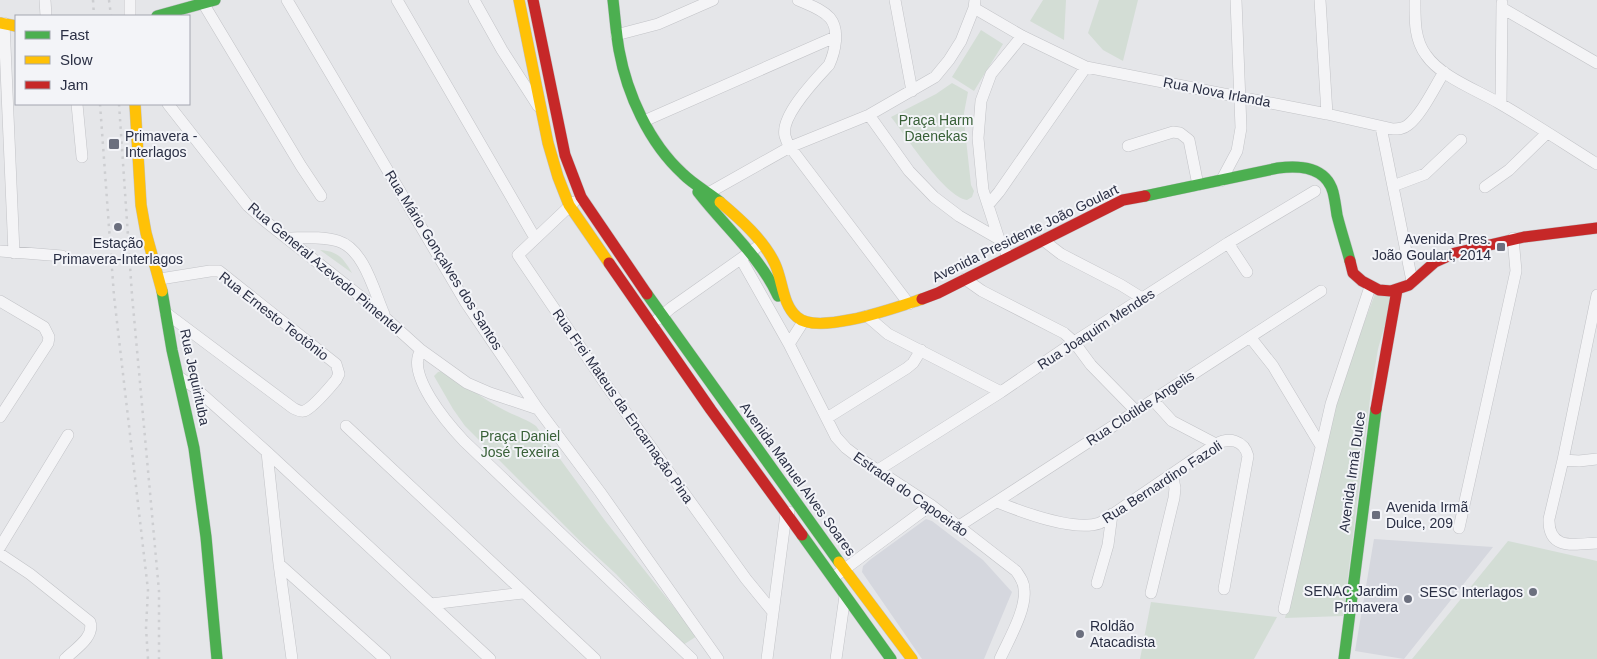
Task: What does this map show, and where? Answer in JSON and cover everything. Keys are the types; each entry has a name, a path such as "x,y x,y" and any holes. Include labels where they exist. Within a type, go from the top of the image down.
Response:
{"street":[{"path":"45,0 46,15"},
{"path":"130,0 130,15"},
{"name":"Rua Mário Gonçalves dos Santos","path":"287,0 466,303 538,409 594,484 718,659"},
{"path":"397,0 535,238"},
{"path":"474,0 502,50 541,111"},
{"path":"519,0 548,143 555,169 569,205 651,325 891,659"},
{"name":"Avenida Manuel Alves Soares","path":"533,0 565,155 581,196 682,344 908,657"},
{"path":"614,0 616,35 620,57 644,121 653,139 682,173 696,184 697,190 737,217 762,244 776,266 790,306 801,325"},
{"path":"616,35 658,24 713,0"},
{"path":"798,0 820,10 829,17 833,25 835,37 833,57 829,65 812,84 786,122 785,135 790,147 909,304"},
{"path":"895,0 912,91"},
{"path":"1221,181 1233,159 1241,128 1236,0"},
{"path":"1320,0 1327,114"},
{"path":"1415,0 1415,21 1419,41 1427,57 1444,72 1501,104 1597,164"},
{"path":"161,15 209,2 291,150 321,196"},
{"path":"705,195 790,147 869,115 935,77 949,60 964,35 975,4"},
{"name":"Rua Nova Irlanda","path":"975,4 1022,36 1086,67 1240,96 1327,114 1381,128 1401,129 1408,125 1444,72"},
{"path":"1501,104 1502,4"},
{"path":"1502,4 1597,63"},
{"path":"14,253 2,23 15,26"},
{"path":"1008,256 999,239 983,190 978,138 981,101 991,74 1022,36"},
{"path":"644,121 835,37"},
{"path":"988,205 1086,67"},
{"path":"77,105 82,157"},
{"name":"Rua Jequirituba","path":"135,105 141,205 146,233 160,279 172,350 198,473 214,610 215,655"},
{"name":"Rua General Azevedo Pimentel","path":"169,105 248,206 385,317 421,350 467,383 538,409"},
{"path":"869,115 909,171 934,198 959,216 999,239"},
{"path":"1381,128 1412,281"},
{"path":"1128,146 1173,132 1180,133 1189,140 1198,185"},
{"path":"1485,187 1509,170 1547,133"},
{"path":"1393,186 1424,174 1461,140"},
{"name":"Avenida Presidente João Goulart","path":"801,325 809,333 820,333 853,325 872,315 938,293 1008,256 1123,200 1293,166 1307,167 1318,172 1328,180 1333,192 1353,272 1370,287"},
{"name":"Rua Joaquim Mendes","path":"878,470 1228,243 1315,191"},
{"path":"705,195 764,268 788,320 801,325"},
{"path":"569,205 581,196"},
{"name":"Rua Frei Mateus da Encarnação Pina","path":"569,205 518,255 604,382 642,432 746,579 773,612"},
{"path":"1284,609 1331,404 1370,287 1387,292 1397,290 1412,281 1428,267 1451,255 1513,238 1597,228"},
{"path":"287,238 336,240 352,249 360,258 385,317"},
{"path":"1459,528 1516,271 1513,238"},
{"path":"1043,240 1061,254 1142,298"},
{"path":"1228,243 1247,272"},
{"path":"651,325 663,314 762,244"},
{"path":"0,252 62,256"},
{"path":"741,259 789,344 801,325"},
{"name":"Rua Ernesto Teotônio","path":"160,279 219,271 336,364 339,374 336,380 308,409 298,410 166,314"},
{"path":"965,278 982,291 1064,333 1074,342 1084,357 1136,411"},
{"name":"Avenida Irmã Dulce","path":"1344,659 1377,398 1397,290"},
{"name":"Rua Clotilde Angelis","path":"959,526 1321,292"},
{"path":"1597,295 1593,343 1549,520 1549,527 1555,540 1567,544 1597,543"},
{"path":"0,301 44,328 49,334 48,343 0,417"},
{"path":"872,315 888,334 1001,392"},
{"path":"1250,337 1273,366 1321,446"},
{"name":"Estrada do Capoeirão","path":"789,344 836,437 846,448 931,505 1016,571 1024,584 1024,602 1000,659"},
{"path":"421,350 417,361 422,380 432,401 446,421 464,441 692,659"},
{"path":"827,418 913,363 921,350"},
{"path":"179,377 194,387 267,452 490,659"},
{"path":"1153,400 1172,421 1216,444"},
{"path":"346,426 596,659"},
{"path":"0,547 68,435"},
{"name":"Rua Bernardino Fazoli","path":"997,502 1025,513 1078,525 1093,525 1100,523 1216,444 1222,441 1236,441 1244,447 1248,456 1224,589"},
{"path":"267,452 279,564 292,659"},
{"path":"1563,460 1597,460"},
{"path":"1152,593 1174,498 1175,488 1172,474"},
{"path":"832,578 931,505"},
{"path":"786,514 799,506"},
{"path":"767,659 786,514"},
{"path":"1097,583 1108,545 1112,514"},
{"path":"0,554 30,574 87,618 91,624 90,634 66,659"},
{"path":"279,564 385,659"},
{"path":"431,604 524,593"},
{"path":"836,659 845,596"}],"shaded area":[{"path":"926,519 932,521 983,560 1012,592 984,659 922,659 862,572 863,566 871,559"},
{"name":"SENAC Jardim Primavera","path":"1374,539 1493,547 1404,659 1355,651"}],"green space":[{"path":"1043,0 1066,0 1064,40 1030,21"},
{"path":"1099,0 1138,0 1123,61 1103,50 1088,33"},
{"path":"981,30 1003,44 974,91 952,77"},
{"name":"Praça Harm Daenekas","path":"952,83 968,92 964,113 965,130 971,185 974,191 972,197 967,200 958,196 937,177 891,117 936,94"},
{"path":"320,250 336,254 352,273"},
{"path":"1375,294 1393,296 1378,349 1371,391 1343,616 1285,618 1339,390"},
{"name":"Praça Daniel José Texeira","path":"446,370 489,401 536,426 606,522 697,636 683,645 616,574 579,540 465,426 434,376 438,372"},
{"name":"SESC Interlagos","path":"1508,541 1597,561 1597,659 1412,659"},
{"path":"1151,602 1277,617 1254,659 1140,659"}],"railway":[{"path":"93,0 94,15"},
{"path":"109,0 111,15"},
{"path":"100,105 114,296 148,590 146,628 148,659"},
{"path":"119,105 132,295 159,591 159,659"}],"traffic: fast":[{"path":"161,15 215,0"},
{"path":"613,0 618,44 623,67 641,117 671,162 687,178 720,202"},
{"path":"1145,196 1278,168 1295,167 1311,170 1325,177 1330,184 1350,261"},
{"path":"698,192 751,254 778,296"},
{"path":"162,291 172,350 194,448 206,537 217,659"},
{"path":"647,294 839,562"},
{"path":"1344,659 1376,409"},
{"path":"802,535 891,659"}],"traffic: slow":[{"path":"519,0 548,143 558,177 569,205 609,263"},
{"path":"0,23 15,26"},
{"path":"135,105 141,205 146,233 162,291"},
{"path":"720,202 765,247 778,271 788,306 797,317 807,322 839,322 922,299"},
{"path":"839,562 912,659"}],"traffic: jam":[{"path":"533,0 565,155 581,197 647,294"},
{"path":"922,299 938,293 1123,200 1145,196"},
{"path":"1350,261 1353,273 1362,281 1379,290 1391,291 1409,285 1435,262 1455,253 1524,237 1597,228"},
{"path":"609,263 711,410 802,535"},
{"path":"1376,409 1397,290"}],"place":[{"name":"Primavera - Interlagos","path":"114,144"},
{"name":"Estação Primavera-Interlagos","path":"118,227"},
{"name":"Avenida Pres. João Goulart, 2014","path":"1501,247"},
{"name":"Avenida Irmã Dulce, 209","path":"1376,515"},
{"name":"SESC Interlagos","path":"1533,592"},
{"name":"SENAC Jardim Primavera","path":"1408,599"},
{"name":"Roldão Atacadista","path":"1080,634"}]}
